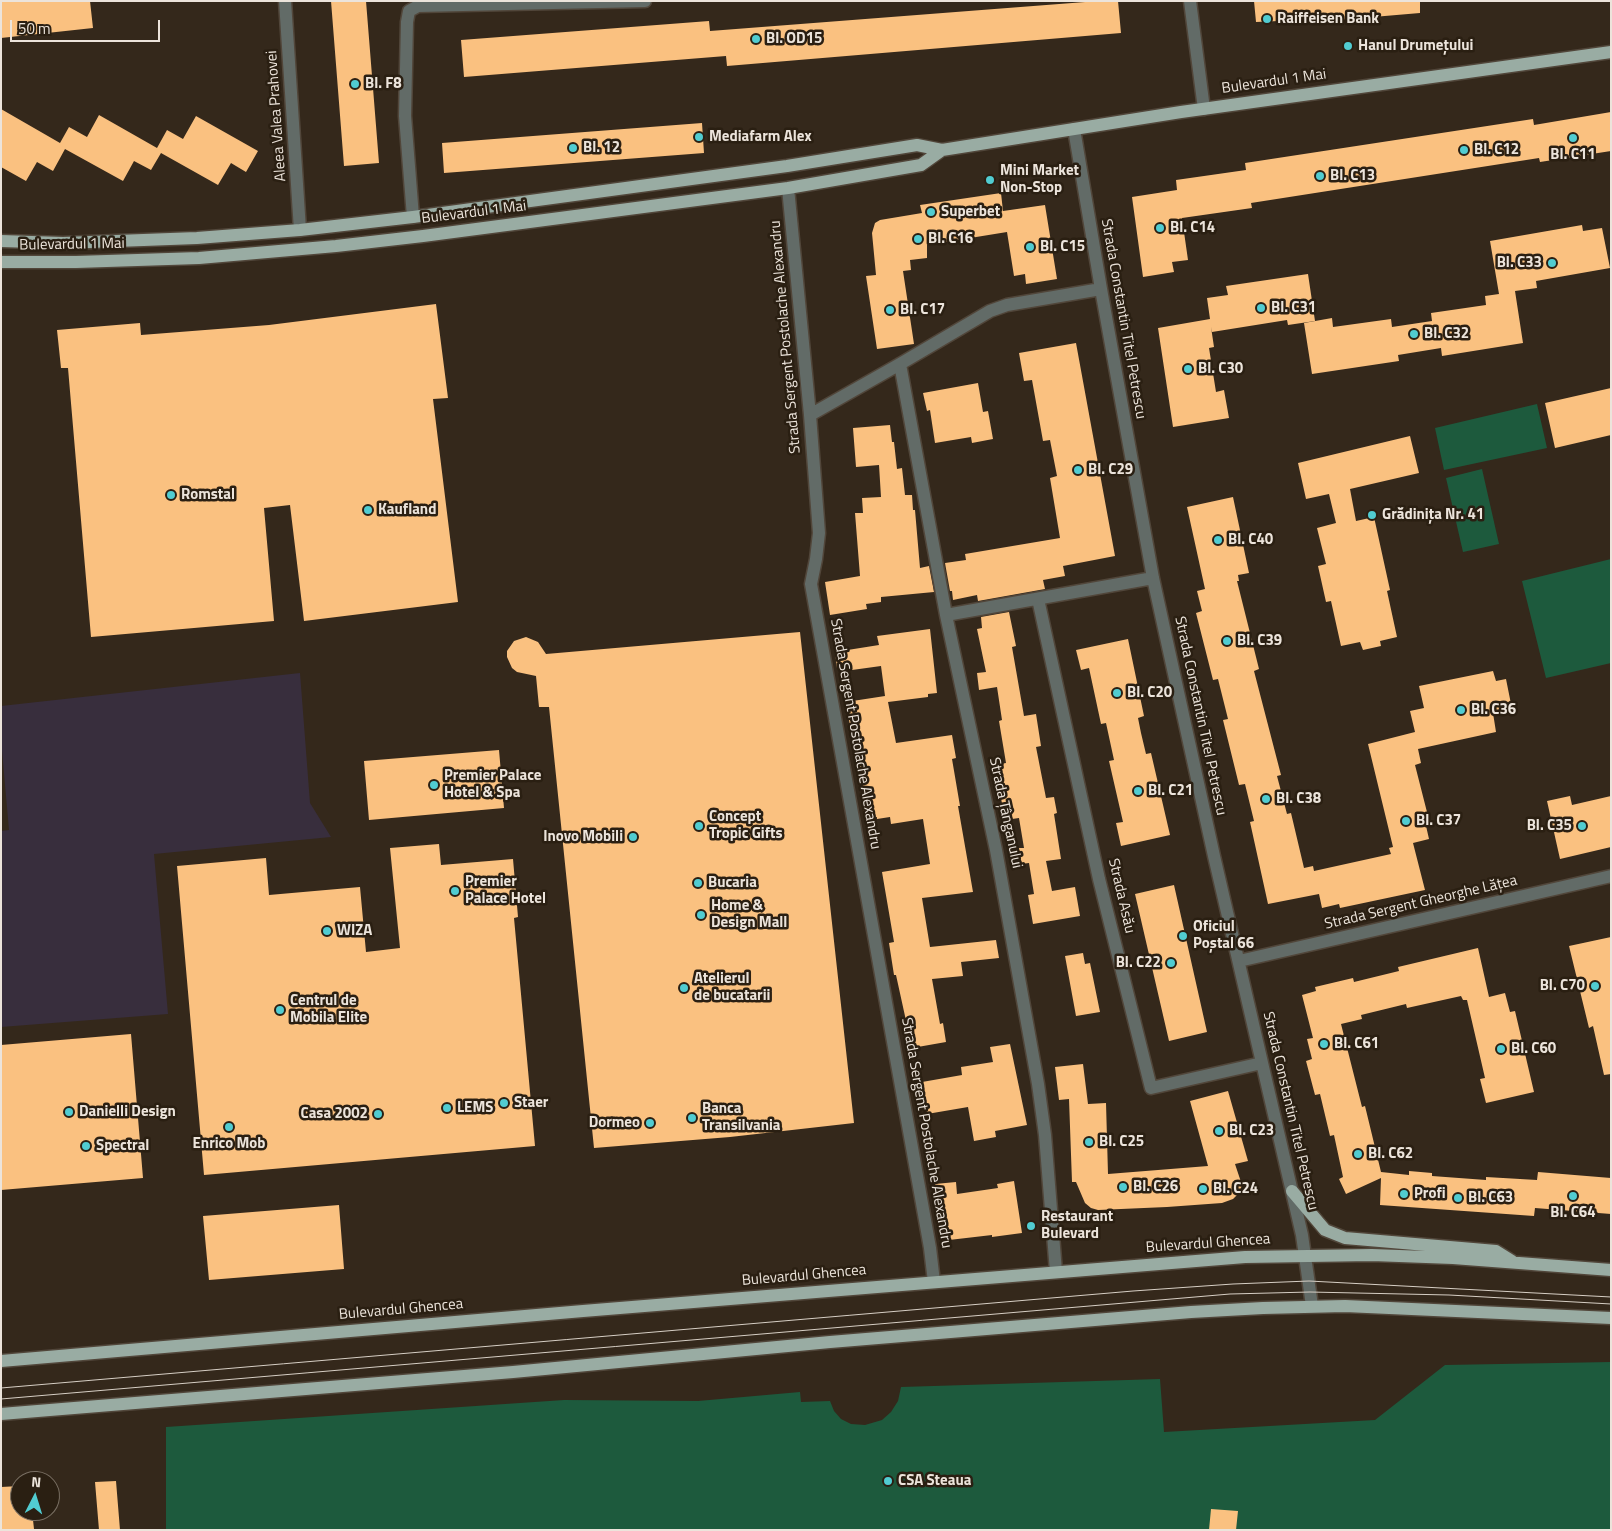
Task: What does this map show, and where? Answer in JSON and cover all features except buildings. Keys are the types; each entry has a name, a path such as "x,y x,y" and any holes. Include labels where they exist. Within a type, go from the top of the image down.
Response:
{"main road":[{"name":"Bulevardul 1 Mai","path":"1,241 63,243 197,238 300,230 413,217 786,166 917,145 942,150 1204,109 1611,52"},
{"name":"Bulevardul 1 Mai","path":"1,262 76,262 199,258 336,246 788,188 920,165 942,150"},
{"path":"1292,1191 1325,1230 1345,1238 1496,1251 1514,1262"},
{"name":"Bulevardul Ghencea","path":"1,1362 1245,1257 1381,1255 1514,1262 1611,1270"},
{"path":"1,1414 513,1372 830,1342 1191,1312 1312,1306 1388,1306 1611,1318"}],"street":[{"name":"Aleea Valea Prahovei","path":"285,1 300,230"},
{"path":"413,217 405,116 407,22 410,12 418,6 645,1"},
{"path":"1190,1 1204,109"},
{"name":"Strada Constantin Titel Petrescu","path":"1074,129 1153,578 1214,856 1306,1255 1312,1306"},
{"name":"Strada Sergent Postolache Alexandru","path":"788,188 810,415 819,533 811,584 930,1248 934,1282"},
{"path":"810,415 990,311 1007,305 1101,289"},
{"name":"Strada Țânganului","path":"900,364 946,615 996,850 1038,1084 1046,1135 1056,1272"},
{"path":"946,615 1153,578"},
{"name":"Strada Asău","path":"1038,599 1100,879 1151,1088 1262,1063"},
{"name":"Strada Sergent Gheorghe Lățea","path":"1239,962 1611,876"}],"shaded area":[{"path":"300,673 310,803 331,837 154,854 168,1014 1,1027 1,831 9,830 1,739 1,706"}],"green space":[{"path":"1537,404 1547,448 1444,470 1435,428"},
{"path":"1482,469 1499,544 1463,552 1446,478"},
{"path":"1611,559 1611,663 1546,678 1522,581"},
{"name":"CSA Steaua","path":"1611,1362 1611,1530 166,1530 166,1427 564,1400 698,1401 800,1392 801,1402 830,1401 834,1411 841,1419 851,1424 865,1425 882,1420 891,1412 898,1401 901,1387 1160,1379 1164,1432 1375,1420 1445,1365"}],"tram line":[{"path":"1,1388 1233,1284 1309,1281 1611,1297"},
{"path":"1,1399 1230,1294 1310,1292 1449,1295 1611,1304"}],"place":[{"name":"Raiffeisen Bank","path":"1267,19"},
{"name":"Bl. OD15","path":"756,39"},
{"name":"Hanul Drumețului","path":"1348,46"},
{"name":"Bl. F8","path":"355,84"},
{"name":"Mediafarm Alex","path":"699,137"},
{"name":"Bl. C11","path":"1573,138"},
{"name":"Bl. 12","path":"573,148"},
{"name":"Bl. C12","path":"1464,150"},
{"name":"Bl. C13","path":"1320,176"},
{"name":"Mini Market Non-Stop","path":"990,180"},
{"name":"Superbet","path":"931,212"},
{"name":"Bl. C14","path":"1160,228"},
{"name":"Bl. C16","path":"918,239"},
{"name":"Bl. C15","path":"1030,247"},
{"name":"Bl. C33","path":"1552,263"},
{"name":"Bl. C31","path":"1261,308"},
{"name":"Bl. C17","path":"890,310"},
{"name":"Bl. C32","path":"1414,334"},
{"name":"Bl. C30","path":"1188,369"},
{"name":"Bl. C29","path":"1078,470"},
{"name":"Romstal","path":"171,495"},
{"name":"Kaufland","path":"368,510"},
{"name":"Grădinița Nr. 41","path":"1372,515"},
{"name":"Bl. C40","path":"1218,540"},
{"name":"Bl. C39","path":"1227,641"},
{"name":"Bl. C20","path":"1117,693"},
{"name":"Bl. C36","path":"1461,710"},
{"name":"Premier Palace Hotel & Spa","path":"434,785"},
{"name":"Bl. C21","path":"1138,791"},
{"name":"Bl. C38","path":"1266,799"},
{"name":"Bl. C37","path":"1406,821"},
{"name":"Concept Tropic Gifts","path":"699,826"},
{"name":"Bl. C35","path":"1582,826"},
{"name":"Inovo Mobili","path":"633,837"},
{"name":"Bucaria","path":"698,883"},
{"name":"Premier Palace Hotel","path":"455,891"},
{"name":"Home & Design Mall","path":"701,915"},
{"name":"WIZA","path":"327,931"},
{"name":"Oficiul Poștal 66","path":"1183,936"},
{"name":"Bl. C22","path":"1171,963"},
{"name":"Bl. C70","path":"1595,986"},
{"name":"Atelierul de bucatarii","path":"684,988"},
{"name":"Centrul de Mobila Elite","path":"280,1010"},
{"name":"Bl. C61","path":"1324,1044"},
{"name":"Bl. C60","path":"1501,1049"},
{"name":"Staer","path":"504,1103"},
{"name":"LEMS","path":"447,1108"},
{"name":"Danielli Design","path":"69,1112"},
{"name":"Casa 2002","path":"378,1114"},
{"name":"Banca Transilvania","path":"692,1118"},
{"name":"Dormeo","path":"650,1123"},
{"name":"Enrico Mob","path":"229,1127"},
{"name":"Bl. C23","path":"1219,1131"},
{"name":"Bl. C25","path":"1089,1142"},
{"name":"Spectral","path":"86,1146"},
{"name":"Bl. C62","path":"1358,1154"},
{"name":"Bl. C26","path":"1123,1187"},
{"name":"Bl. C24","path":"1203,1189"},
{"name":"Profi","path":"1404,1194"},
{"name":"Bl. C64","path":"1573,1196"},
{"name":"Bl. C63","path":"1458,1198"},
{"name":"Restaurant Bulevard","path":"1031,1226"},
{"name":"CSA Steaua","path":"888,1481"}]}
